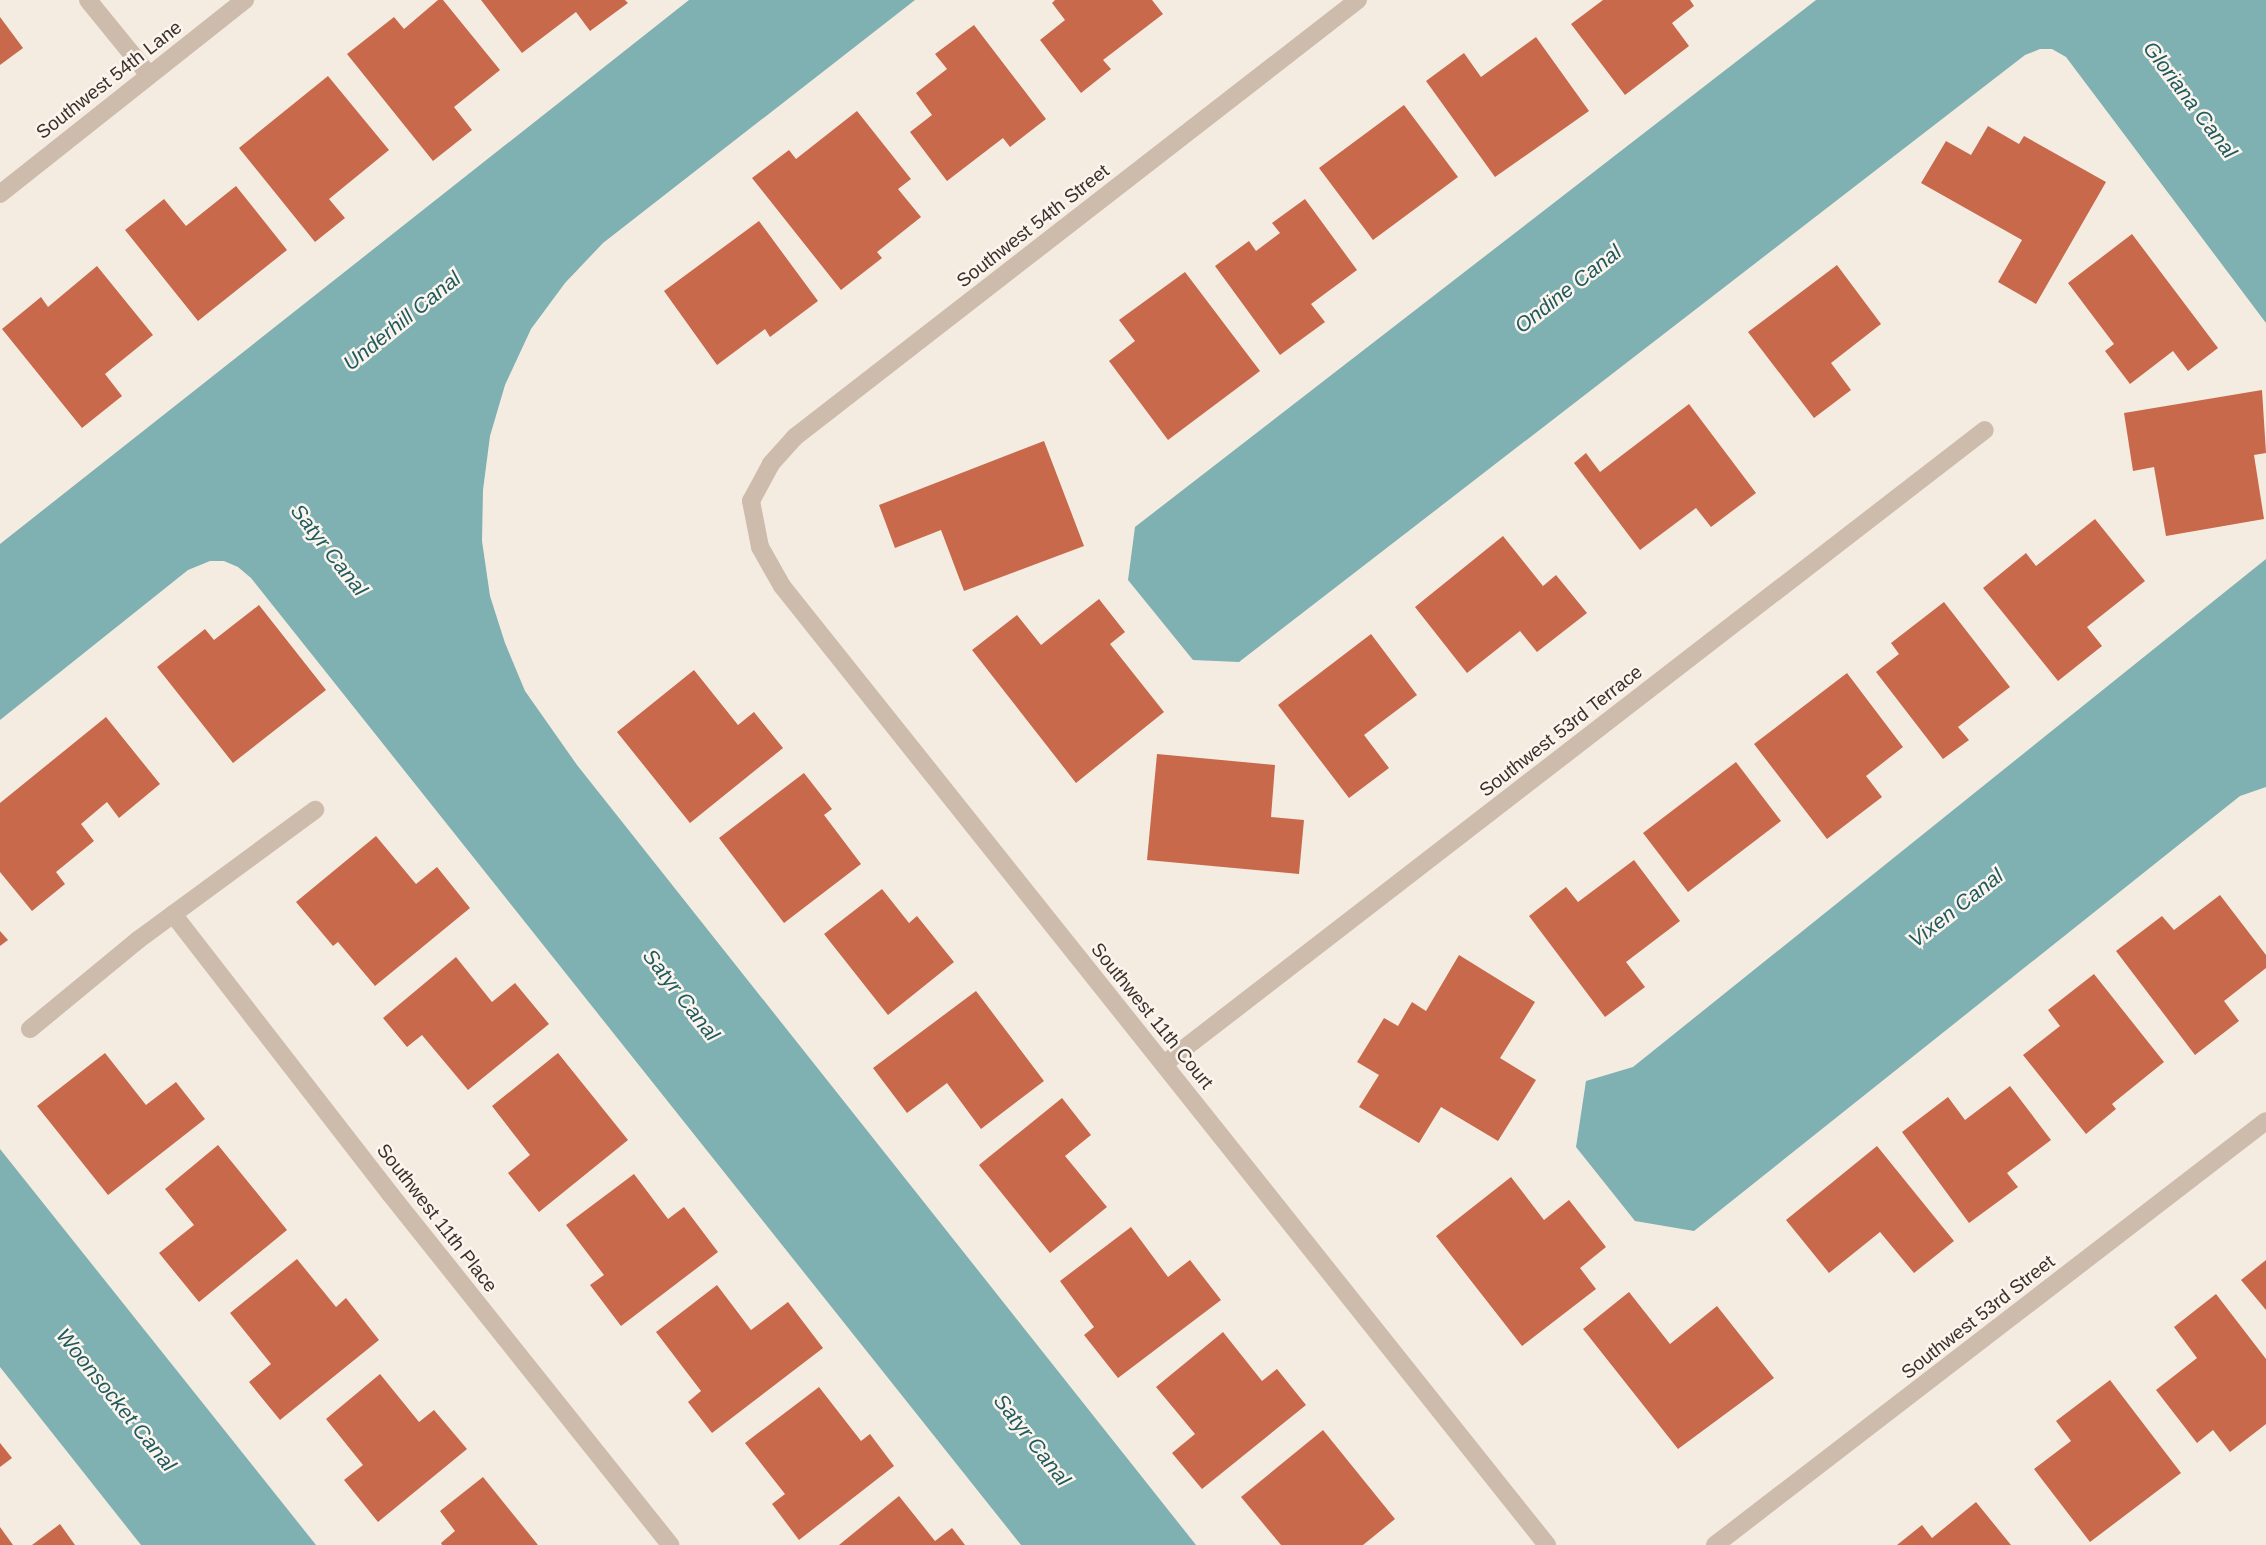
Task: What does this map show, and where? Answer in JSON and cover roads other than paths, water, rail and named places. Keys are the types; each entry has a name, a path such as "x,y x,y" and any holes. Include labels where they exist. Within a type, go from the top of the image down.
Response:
{"street":[{"path":"88,0 149,75"},
{"name":"Southwest 54th Lane","path":"0,194 245,0"},
{"name":"Southwest 54th Street","path":"751,501 771,464 795,438 1358,0"},
{"name":"Southwest 53rd Terrace","path":"1164,1064 1985,430"},
{"name":"Southwest 11th Court","path":"751,501 760,547 782,586 1547,1545"},
{"path":"30,1029 173,914 315,810"},
{"name":"Southwest 11th Place","path":"173,914 391,1195 670,1545"},
{"name":"Southwest 53rd Street","path":"1715,1545 2266,1121"}],"water":[{"path":"689,0 915,0 603,243 565,283 531,329 505,385 490,436 483,490 482,541 490,596 505,643 525,691 577,765 1196,1545 1021,1545 251,578 238,567 224,561 210,561 188,570 0,720 0,544"},
{"path":"1816,0 2266,0 2266,323 2066,57 2052,49 2040,49 2025,55 1239,662 1193,660 1128,580 1135,527"},
{"name":"Vixen Canal","path":"2266,559 2266,787 2240,796 1694,1231 1635,1221 1576,1147 1586,1081 1633,1067"},
{"name":"Woonsocket Canal","path":"0,1149 316,1545 141,1545 0,1367"}],"water label":[{"name":"Gloriana Canal","path":"2190,100"},
{"name":"Ondine Canal","path":"1568,289"},
{"name":"Underhill Canal","path":"402,321"},
{"name":"Satyr Canal","path":"329,550"},
{"name":"Satyr Canal","path":"681,995"},
{"name":"Satyr Canal","path":"1032,1440"}]}
